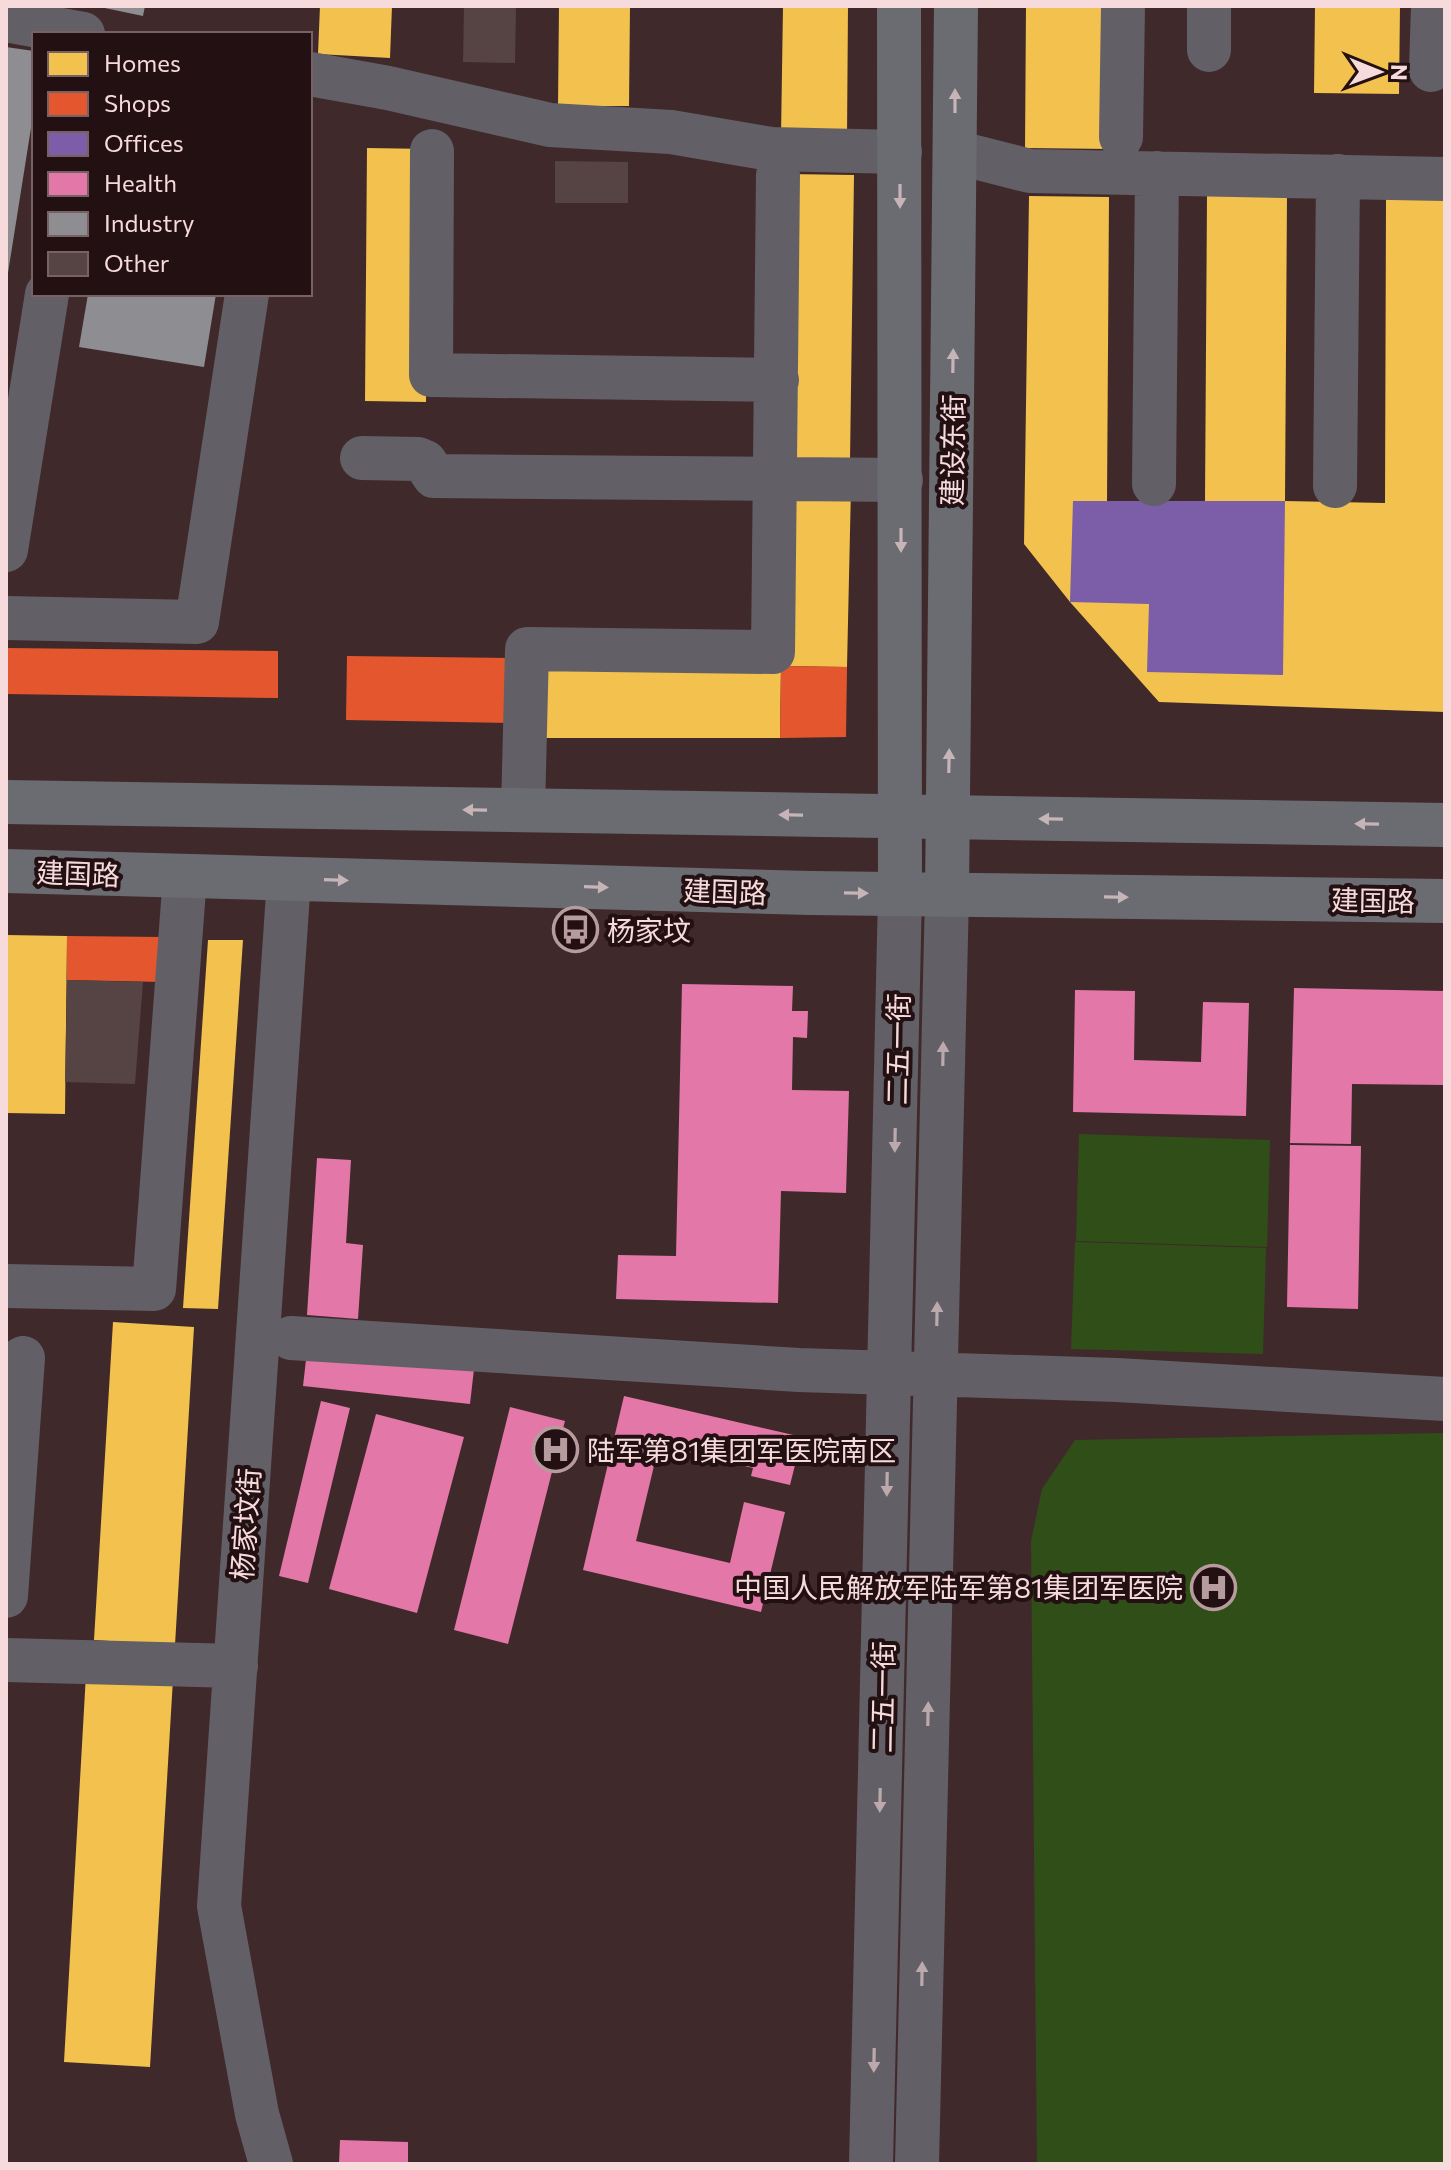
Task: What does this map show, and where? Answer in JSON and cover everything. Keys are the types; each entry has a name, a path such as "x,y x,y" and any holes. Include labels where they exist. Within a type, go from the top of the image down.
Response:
{"main road":[{"name":"建设东街","path":"899,6 900,894"},
{"name":"建设东街","path":"947,895 956,6"},
{"path":"900,152 955,152"},
{"path":"6,802 1445,825"},
{"name":"建国路","path":"6,871 947,895 1445,901"}],"street":[{"path":"1121,137 1123,6"},
{"path":"1209,6 1209,50"},
{"path":"1431,70 1433,6"},
{"path":"25,17 76,32"},
{"path":"312,74 388,88 550,125 671,132 771,149 900,152"},
{"path":"432,151 431,375 777,380"},
{"path":"955,152 1030,171 1445,179"},
{"path":"1154,484 1157,173"},
{"path":"523,810 527,649 773,652 778,175"},
{"path":"1335,486 1338,176"},
{"path":"6,550 47,296"},
{"path":"6,618 197,622 247,296"},
{"path":"362,458 418,459 425,462 434,476 901,480"},
{"path":"6,1286 154,1289 185,876"},
{"name":"杨家坟街","path":"271,2164 257,2114 219,1906 289,879"},
{"name":"二五一街","path":"871,2164 900,894"},
{"name":"二五一街","path":"917,2164 947,895"},
{"path":"291,1338 889,1375 1117,1380 1445,1399"},
{"path":"6,1596 23,1358"},
{"path":"6,1660 236,1666"}],"green space":[{"path":"1079,1134 1270,1140 1267,1247 1076,1241"},
{"path":"1075,1242 1266,1248 1263,1354 1071,1349"},
{"path":"1445,1433 1445,2164 1037,2164 1031,1541 1042,1489 1075,1440"}],"building: Homes":[{"path":"320,6 392,6 390,58 318,54"},
{"path":"559,6 630,6 629,106 558,106"},
{"path":"783,6 848,6 847,137 781,136"},
{"path":"1026,6 1110,6 1109,149 1025,148"},
{"path":"1315,6 1400,6 1399,94 1314,93"},
{"path":"367,148 429,149 426,402 365,401"},
{"path":"786,174 854,175 850,461 783,461"},
{"path":"1029,196 1109,197 1107,501 1205,501 1207,196 1287,196 1285,501 1385,503 1386,199 1445,199 1445,712 1159,702 1070,602 1024,544"},
{"path":"783,486 851,487 847,667 781,666"},
{"path":"544,665 781,666 780,738 543,738"},
{"path":"6,935 67,936 65,1114 6,1113"},
{"path":"208,940 243,940 218,1309 183,1308"},
{"path":"113,1322 194,1327 175,1645 94,1640"},
{"path":"86,1674 173,1679 150,2067 64,2062"}],"building: Shops":[{"path":"6,648 278,651 278,698 6,694"},
{"path":"347,656 515,658 514,723 346,720"},
{"path":"781,666 847,667 846,737 780,738"},
{"path":"67,936 163,937 163,982 67,980"}],"building: Offices":[{"path":"1073,501 1285,501 1283,675 1147,672 1149,604 1070,602"}],"building: Health":[{"path":"682,984 793,986 792,1011 808,1011 807,1038 793,1037 792,1090 849,1091 846,1193 781,1191 778,1303 616,1299 618,1255 676,1256"},
{"path":"1294,988 1445,991 1445,1085 1352,1084 1351,1144 1290,1143"},
{"path":"1075,990 1135,991 1134,1060 1201,1062 1203,1002 1249,1003 1246,1116 1073,1112"},
{"path":"1290,1145 1361,1146 1358,1309 1287,1307"},
{"path":"317,1158 351,1160 346,1243 363,1245 358,1319 307,1315"},
{"path":"307,1351 474,1369 470,1404 303,1386"},
{"path":"624,1396 802,1437 790,1485 751,1476 753,1468 659,1445 636,1541 730,1563 744,1502 785,1512 761,1612 583,1570"},
{"path":"321,1401 350,1408 308,1583 279,1576"},
{"path":"510,1407 565,1421 508,1644 454,1630"},
{"path":"376,1414 464,1437 417,1613 329,1589"},
{"path":"340,2140 408,2142 408,2164 339,2164"}],"building: Industry":[{"path":"95,6 145,6 143,16"},
{"path":"6,47 32,51 32,122 8,273"},
{"path":"88,296 216,296 204,367 79,347"}],"building: Other":[{"path":"464,6 516,6 515,63 463,62"},
{"path":"555,161 628,162 628,203 555,203"},
{"path":"67,980 143,982 135,1084 65,1082"}],"place":[{"name":"杨家坟","path":"576,930"},
{"name":"陆军第81集团军医院南区","path":"556,1450"},
{"name":"中国人民解放军陆军第81集团军医院","path":"1214,1587"}]}
